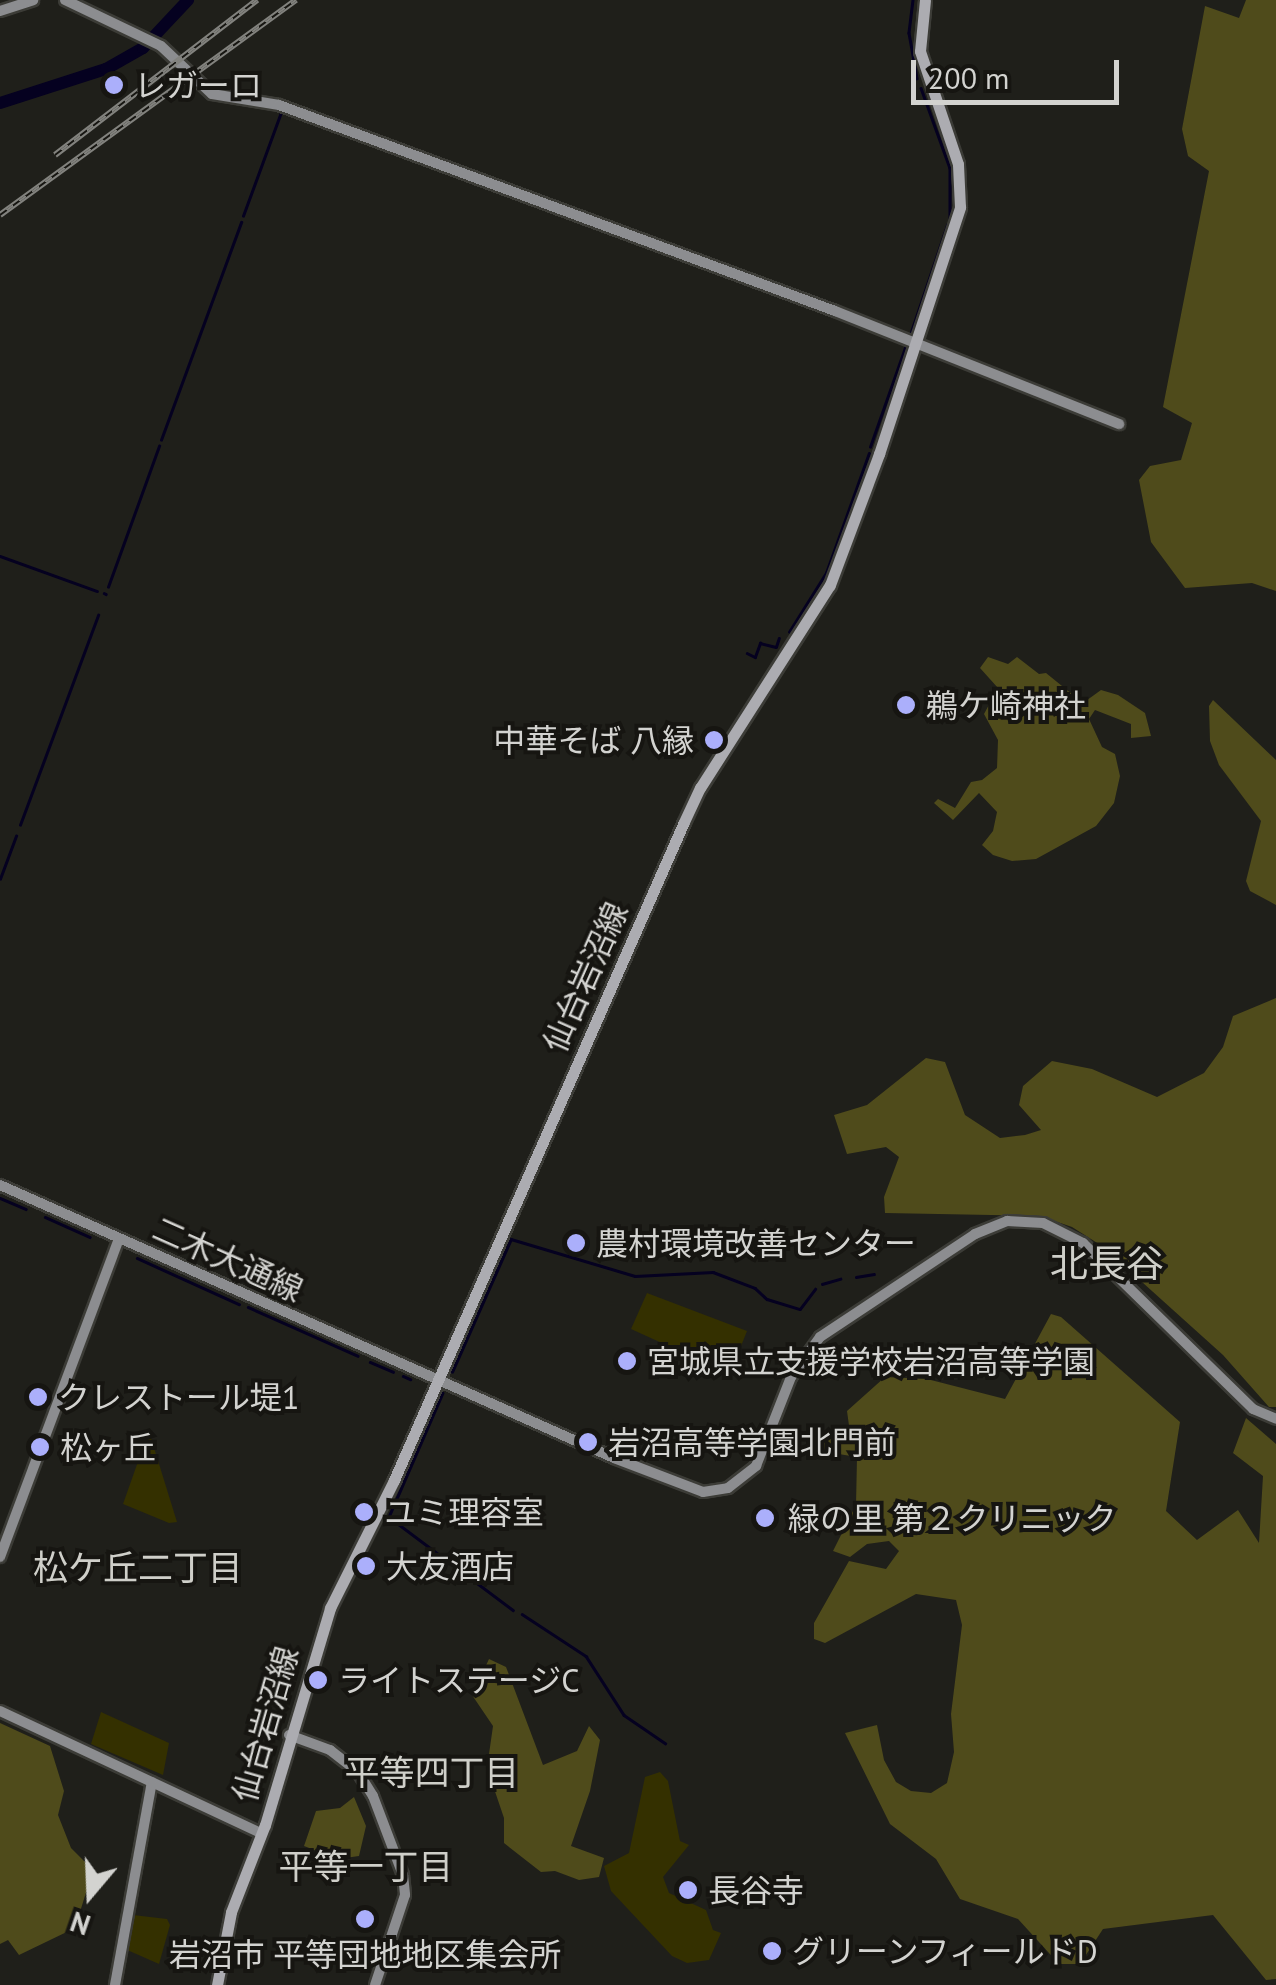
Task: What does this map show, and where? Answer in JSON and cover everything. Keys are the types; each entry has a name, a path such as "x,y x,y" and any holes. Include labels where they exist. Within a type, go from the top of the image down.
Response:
{"main road":[{"name":"仙台岩沼線","path":"216,1985 231,1912 262,1834 330,1608 377,1517 700,788 835,575 955,231 961,191 958,164 920,52 924,0"}],"street":[{"path":"0,11 32,0"},
{"path":"66,0 161,46 212,94 279,105 917,344 1119,424"},
{"name":"二木大通線","path":"0,1185 685,1488 703,1492 728,1488 756,1466 791,1378 820,1337 975,1234 998,1224 1028,1220 1059,1228 1083,1243 1252,1409 1276,1419"},
{"path":"0,1557 118,1238"},
{"path":"0,1711 262,1834"},
{"path":"289,1735 330,1750 358,1772 373,1796 403,1875 405,1895 375,1985"},
{"path":"115,1985 152,1782"}],"shaded area":[{"path":"1246,0 1276,0 1276,591 1252,583 1185,588 1151,542 1139,480 1150,466 1181,460 1192,423 1163,407 1209,171 1188,156 1182,129 1205,6 1239,18"},
{"path":"988,657 1008,664 1017,657 1039,674 1046,673 1083,703 1101,690 1118,695 1145,713 1151,736 1131,738 1131,724 1095,710 1089,719 1102,747 1115,754 1120,776 1114,803 1096,826 1036,859 1012,861 993,855 982,845 993,831 997,812 979,793 953,820 934,803 938,799 955,808 971,782 982,780 997,768 998,740 984,714 998,688 980,668"},
{"path":"1213,700 1276,760 1276,905 1250,891 1246,881 1261,821 1219,765 1210,741 1209,706"},
{"path":"1276,998 1276,1407 1269,1407 1223,1355 1102,1246 1072,1227 1040,1216 885,1213 884,1197 899,1157 886,1147 847,1154 834,1115 867,1105 926,1058 945,1062 965,1115 1000,1138 1025,1135 1041,1130 1019,1105 1023,1086 1052,1061 1092,1069 1157,1097 1204,1073 1223,1047 1233,1016"},
{"path":"647,1293 747,1331 730,1374 631,1329"},
{"path":"1051,1314 1061,1317 1180,1422 1166,1511 1197,1540 1238,1510 1259,1543 1263,1476 1233,1453 1246,1418 1276,1444 1276,1979 1266,1980 1213,1915 1103,1929 1080,1964 1059,1964 1018,1919 960,1899 936,1859 890,1824 845,1733 877,1725 884,1760 896,1782 911,1791 931,1793 947,1783 954,1752 951,1714 962,1625 956,1600 916,1594 825,1643 814,1639 814,1623 849,1561 886,1569 899,1551 889,1541 867,1544 850,1557 833,1551 856,1505 857,1457 820,1451 817,1439 850,1433 847,1411 885,1377 927,1379 1005,1399"},
{"path":"151,1438 177,1522 169,1523 123,1504 146,1439"},
{"path":"489,1659 506,1667 543,1765 577,1751 589,1726 600,1740 590,1791 571,1846 604,1858 599,1877 579,1880 555,1871 541,1872 504,1843 504,1818 487,1768 493,1726 472,1695"},
{"path":"101,1712 169,1743 163,1775 91,1744"},
{"path":"0,1723 50,1746 64,1791 58,1815 71,1848 93,1870 75,1928 19,1955 8,1940 0,1944"},
{"path":"660,1772 668,1781 680,1841 689,1845 663,1877 669,1893 706,1910 713,1930 721,1933 709,1960 687,1963 672,1956 611,1891 604,1866 629,1853 645,1777"},
{"path":"354,1797 366,1826 359,1856 338,1859 304,1846 316,1811 340,1808"},
{"path":"133,1915 167,1919 170,1925 159,1964 125,1949"}],"waterway":[{"path":"0,103 106,69 143,48 188,0"},
{"path":"913,0 909,33 917,78"},
{"path":"921,88 950,168 950,218"},
{"path":"243,216 280,115"},
{"path":"161,440 241,222"},
{"path":"910,335 947,225"},
{"path":"870,447 906,345"},
{"path":"108,587 159,446"},
{"path":"789,632 826,573 869,453"},
{"path":"0,556 97,591"},
{"path":"20,825 98,615"},
{"path":"747,653 755,657 760,643 776,647 779,638"},
{"path":"0,879 16,836"},
{"path":"0,1198 26,1209"},
{"path":"45,1217 90,1237"},
{"path":"452,1372 511,1239 635,1276 713,1272 755,1288 767,1299 800,1309 815,1289"},
{"path":"137,1258 239,1304"},
{"path":"856,1277 874,1274"},
{"path":"822,1284 840,1279"},
{"path":"248,1307 358,1356"},
{"path":"370,1362 393,1372"},
{"path":"403,1376 410,1379"},
{"path":"443,1393 389,1517 513,1610"},
{"path":"522,1614 586,1656 624,1715 665,1743"}],"railway":[{"path":"55,155 257,0"},
{"path":"0,215 296,0"}],"place":[{"name":"レガーロ","path":"114,85"},
{"name":"鵜ケ崎神社","path":"906,705"},
{"name":"中華そば 八縁","path":"714,740"},
{"name":"農村環境改善センター","path":"576,1243"},
{"name":"宮城県立支援学校岩沼高等学園","path":"627,1361"},
{"name":"クレストール堤1","path":"38,1397"},
{"name":"岩沼高等学園北門前","path":"588,1442"},
{"name":"松ヶ丘","path":"40,1447"},
{"name":"ユミ理容室","path":"364,1512"},
{"name":"緑の里 第２クリニック","path":"765,1518"},
{"name":"大友酒店","path":"366,1566"},
{"name":"ライトステージC","path":"318,1680"},
{"name":"長谷寺","path":"688,1890"},
{"name":"岩沼市 平等団地地区集会所","path":"365,1919"},
{"name":"グリーンフィールドD","path":"772,1951"}],"district":[{"name":"北長谷","path":"1107,1263"},
{"name":"松ケ丘二丁目","path":"138,1567"},
{"name":"平等四丁目","path":"432,1772"},
{"name":"平等一丁目","path":"366,1866"}]}
